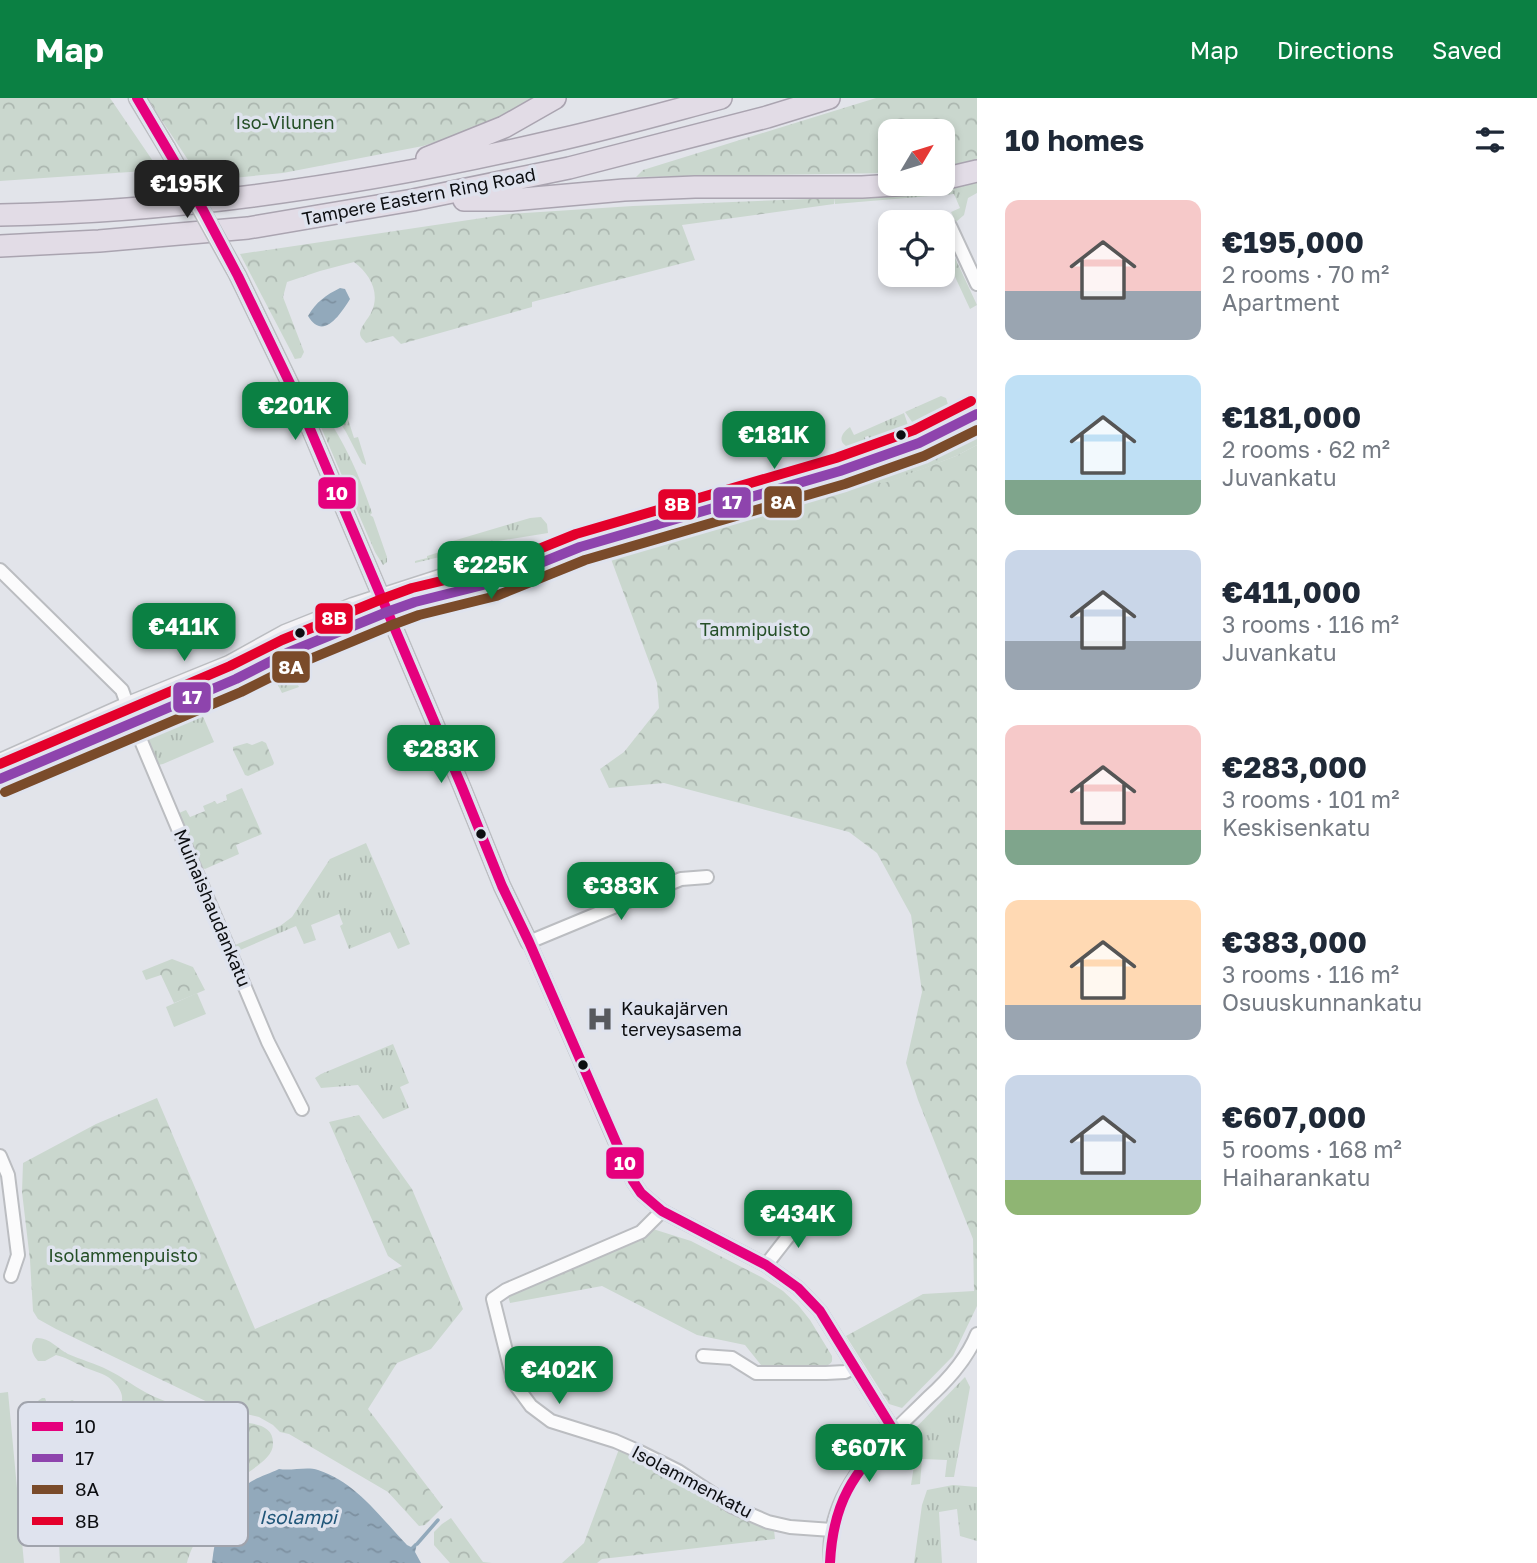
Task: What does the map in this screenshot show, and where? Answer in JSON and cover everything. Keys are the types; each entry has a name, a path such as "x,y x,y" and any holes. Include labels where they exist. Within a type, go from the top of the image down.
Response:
{"highway":[{"path":"382,176 505,127 555,98"},
{"name":"Tampere Eastern Ring Road","path":"0,215 98,212 231,199 382,176 561,139 721,98"},
{"name":"Tampere Eastern Ring Road","path":"0,246 99,241 248,228 413,200 569,168 829,98"},
{"path":"956,176 977,171"},
{"path":"413,200 511,200 695,187 878,186"}],"main road":[{"path":"137,98 238,276 296,396 502,886 529,942"},
{"path":"0,779 387,612 415,602 491,583 580,548 840,471 919,443 977,414"},
{"path":"0,762 229,664 296,628 380,596 461,571 580,548"}],"street":[{"path":"955,237 977,284"},
{"name":"Muinaishaudankatu","path":"0,570 122,690 268,1042 302,1109"},
{"path":"707,877 681,879 529,942 633,1181 641,1193 662,1211 766,1265 808,1297 820,1311 894,1431"},
{"path":"0,1156 8,1175 18,1255 11,1276"},
{"name":"Isolammenkatu","path":"662,1211 641,1232 506,1290 493,1299 514,1383 531,1406 551,1421 640,1451 678,1471 733,1507 768,1522 788,1527 832,1530"},
{"path":"766,1265 808,1215"},
{"path":"830,1563 832,1530 844,1495 854,1478 894,1431 957,1368 977,1334"},
{"path":"703,1356 732,1358 756,1373 845,1372 855,1367"}],"green space":[{"path":"0,98 110,98 159,170 0,181"},
{"name":"Iso-Vilunen","path":"147,98 539,98 472,130 423,146 283,173 202,181"},
{"path":"876,98 977,98 977,161 956,165 956,119 878,119 878,173 636,177 643,170"},
{"path":"977,180 977,193 968,198 964,215 956,222 955,210 960,208 955,196 956,185"},
{"path":"878,194 930,196 835,204 834,198"},
{"path":"834,198 834,204 682,225 695,260 532,302 532,307 401,344 393,336 366,343 361,337 361,330 371,313 375,298 372,284 360,267 354,262 320,271 287,282 283,297 304,352 301,358 295,359 240,254 509,214"},
{"path":"955,258 977,305 970,309 955,277"},
{"path":"331,389 335,391 329,395 341,414 346,413 354,438 358,437 366,465 362,463 326,400 325,393"},
{"path":"941,396 946,398 949,408 935,418 915,426 905,412"},
{"path":"314,398 342,441 355,468 387,557 387,562 383,565 314,411"},
{"path":"904,413 909,428 906,430 904,427 896,430 896,433 874,442 868,436 865,437 866,443 860,445 846,446 841,439 850,427 854,435"},
{"path":"977,432 977,445 956,456 881,485 874,479 962,439 965,442"},
{"name":"Tammipuisto","path":"977,445 977,1306 953,1356 902,1408 889,1404 846,1336 923,1294 974,1291 973,1239 906,1063 922,992 911,915 877,853 849,832 664,783 609,788 600,769 624,752 659,708 657,683 611,559 874,479 882,484 956,456"},
{"path":"541,517 547,524 548,533 492,542 415,563 446,550 446,543"},
{"path":"284,668 292,673 299,687 282,693 277,683 202,714 214,742 158,765 145,729"},
{"path":"262,741 266,743 273,765 245,775 233,747"},
{"path":"242,788 262,834 236,845 239,854 205,869 179,813 186,810 190,817 205,811 203,806 227,800 226,795"},
{"path":"366,843 410,944 398,949 390,932 349,949 340,926 343,924 339,914 311,925 316,940 304,944 296,926 238,951 235,945 280,926 292,917 330,859"},
{"path":"172,959 193,967 205,990 174,1003 161,975 146,980 142,971"},
{"path":"197,993 206,1014 174,1027 166,1007"},
{"path":"393,1044 409,1083 400,1087 409,1108 383,1119 358,1085 321,1088 315,1078 321,1074"},
{"name":"Isolammenpuisto","path":"157,1098 255,1329 402,1266 388,1256 329,1122 359,1115 412,1189 463,1309 431,1349 397,1363 368,1409 443,1507 425,1525 419,1526 388,1492 289,1434 280,1432 259,1417 248,1414 248,1402 208,1402 38,1319 33,1311 22,1192 23,1163 96,1124"},
{"path":"653,1229 691,1241 783,1291 810,1320 832,1356 831,1362 816,1367 761,1365 745,1345 697,1335 602,1286 510,1303 508,1296 641,1240"},
{"path":"36,1338 45,1339 68,1354 103,1368 168,1402 122,1402 119,1388 108,1377 56,1355 45,1361 38,1361 32,1350"},
{"path":"965,1377 970,1387 954,1477 945,1477 947,1460 922,1459 920,1484 911,1485 917,1446 902,1442"},
{"path":"8,1392 18,1499 18,1546 22,1546 24,1563 0,1563 0,1393"},
{"path":"248,1423 263,1427 272,1436 272,1449 261,1463 248,1473"},
{"path":"619,1449 661,1467 750,1522 774,1530 775,1539 602,1559 597,1563 562,1563 584,1543"},
{"path":"953,1485 977,1487 977,1541 960,1536 957,1509 939,1512 942,1563 914,1563 922,1505 927,1490"},
{"path":"451,1518 483,1562 492,1563 450,1563 434,1545 434,1532"},
{"path":"59,1546 194,1546 187,1563 60,1563"}],"water":[{"path":"340,288 345,289 350,299 341,312 325,326 314,323 308,316 311,311 322,299"},
{"name":"Isolampi","path":"279,1469 314,1469 332,1476 367,1502 407,1545 411,1547 417,1544 415,1552 421,1563 212,1563 215,1546 248,1546 248,1484"}],"waterway":[{"path":"417,1544 438,1520"}],"transit line":[{"name":"10","path":"137,98 203,210 296,396 502,886 633,1181 641,1193 662,1211 766,1265 798,1288 820,1311 894,1431"},
{"name":"8B","path":"0,764 382,599 412,588 487,570 576,534 836,458 914,430 971,401"},
{"name":"17","path":"0,779 387,612 415,602 491,583 580,547 840,471 919,443 977,414"},
{"name":"8A","path":"5,792 392,625 419,615 496,596 585,560 845,484 924,456 977,430"},
{"name":"10","path":"830,1563 835,1522 848,1490 867,1461 894,1431"}],"place":[{"name":"Kaukajärven terveysasema","path":"600,1019"}]}
